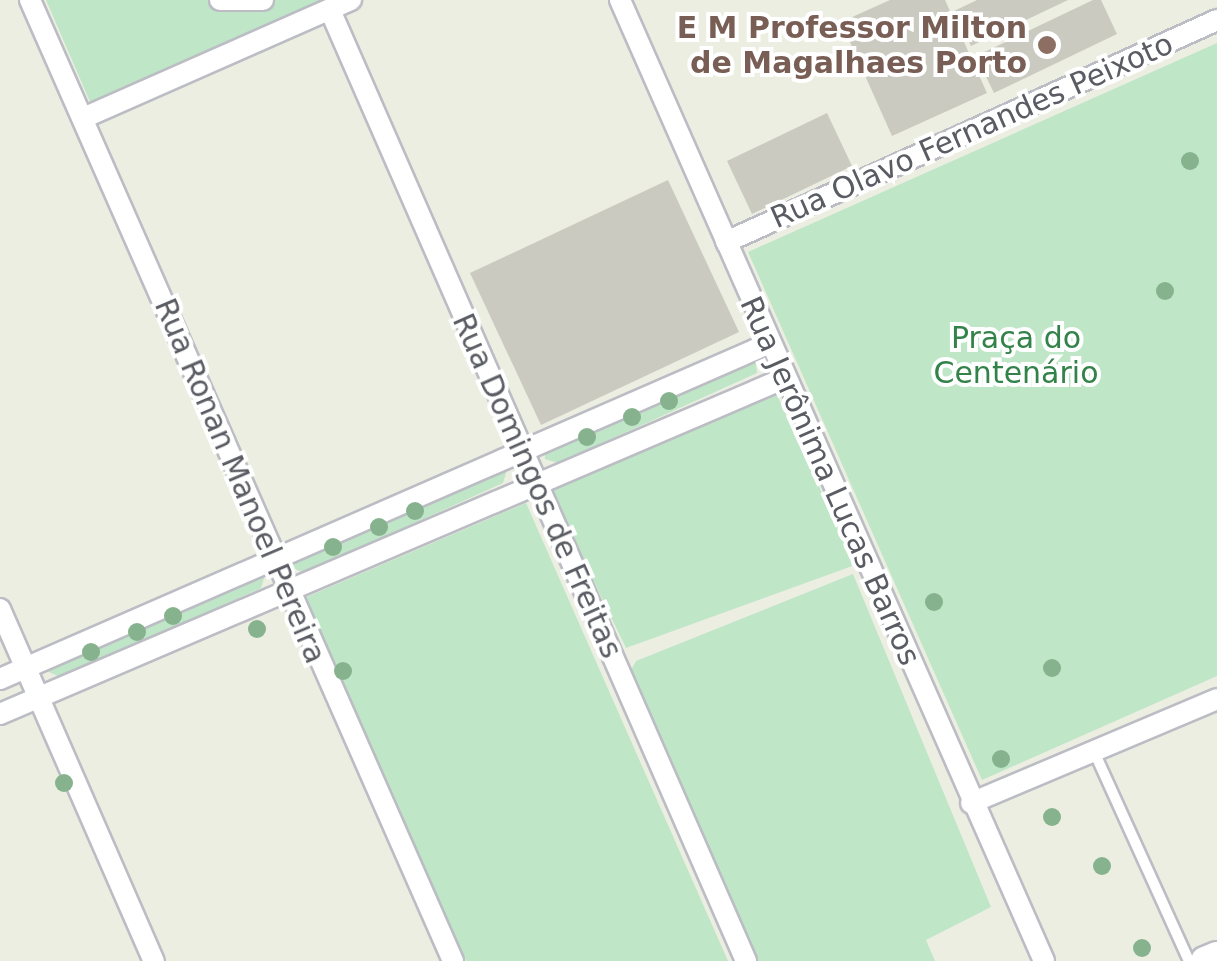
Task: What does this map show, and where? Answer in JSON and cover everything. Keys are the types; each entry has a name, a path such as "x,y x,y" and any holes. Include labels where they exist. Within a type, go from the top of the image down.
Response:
{"street":[{"name":"Rua Ronan Manoel Pereira","path":"30,0 284,588 453,961"},
{"path":"220,0 264,0"},
{"path":"83,118 351,0"},
{"name":"Rua Jerônima Lucas Barros","path":"620,0 971,804 1044,961"},
{"name":"Rua Domingos de Freitas","path":"330,10 746,961"},
{"name":"Rua Olavo Fernandes Peixoto","path":"726,242 1217,20"},
{"path":"0,679 770,343"},
{"path":"0,714 284,588 785,378"},
{"path":"0,609 154,961"},
{"path":"971,804 1096,756 1217,699"},
{"path":"1205,961 1217,956"}],"lane":[{"path":"1096,756 1189,961"}],"green space":[{"path":"46,0 321,0 91,104"},
{"name":"Praça do Centenário","path":"1217,43 1217,676 982,780 748,252"},
{"path":"755,355 757,373 558,463 545,459 545,450"},
{"path":"777,395 855,565 626,648 549,489"},
{"path":"507,470 503,483 304,573 291,567 291,560"},
{"path":"526,503 728,961 466,961 302,599"},
{"path":"853,574 991,907 926,940 935,961 757,961 630,672 636,661"},
{"path":"265,575 261,588 62,678 49,672 49,665"}],"building":[{"path":"890,0 945,0 987,93 892,136 841,22"},
{"name":"E M Professor Milton de Magalhaes Porto","path":"977,0 1068,0 971,46 954,11"},
{"name":"E M Professor Milton de Magalhaes Porto","path":"1093,0 1101,0 1117,34 994,93 976,56"},
{"path":"827,113 852,166 752,214 727,161"},
{"path":"668,180 739,332 541,425 470,273"}],"place":[{"name":"E M Professor Milton de Magalhaes Porto","path":"1047,45"}]}
